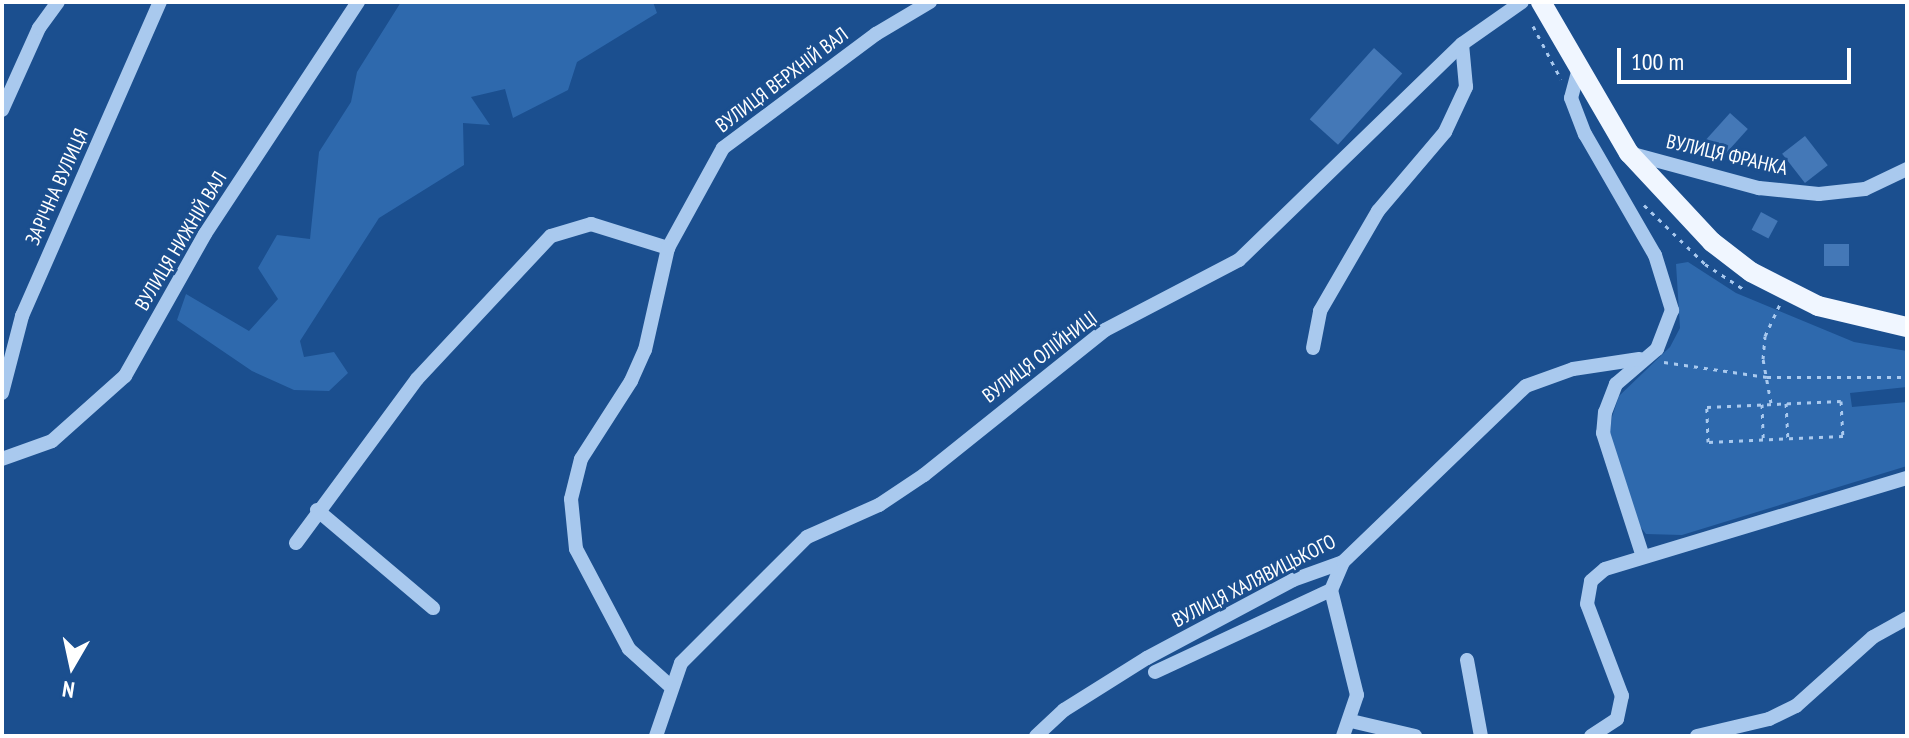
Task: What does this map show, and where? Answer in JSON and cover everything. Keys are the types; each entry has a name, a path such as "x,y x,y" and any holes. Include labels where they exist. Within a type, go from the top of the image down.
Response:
{"main road":[{"path":"1541,2 1578,72 1629,153 1676,209 1751,272 1818,306 1907,327"}],"street":[{"path":"2,110 39,28 58,2"},
{"name":"ЗАРІЧНА ВУЛИЦЯ","path":"2,393 22,316 160,2"},
{"name":"ВУЛИЦЯ НИЖНІЙ ВАЛ","path":"2,459 52,441 125,376 205,234 358,2"},
{"name":"ВУЛИЦЯ ВЕРХНІЙ ВАЛ","path":"669,685 629,649 585,570 572,533 571,499 588,444 645,350 668,248 723,148 876,34 930,2"},
{"name":"ВУЛИЦЯ ОЛІЙНИЦІ","path":"656,736 669,685 710,630 807,537 879,505 924,475 1105,330 1239,260 1462,44 1522,2"},
{"path":"1313,348 1320,311 1378,211 1445,132 1466,87 1462,44"},
{"path":"1578,72 1571,98 1585,134 1668,286 1668,331 1657,349 1639,359 1616,384 1603,433 1642,554"},
{"name":"ВУЛИЦЯ ФРАНКА","path":"1629,153 1759,188 1819,194 1865,189 1907,169"},
{"path":"296,543 317,510 417,379 551,236 591,224 668,248"},
{"name":"ВУЛИЦЯ ХАЛЯВИЦЬКОГО","path":"1036,736 1064,710 1147,658 1293,580 1343,562 1526,386 1573,369 1639,359"},
{"path":"1591,736 1617,719 1622,696 1586,592 1605,569 1642,554 1907,478"},
{"path":"317,510 433,608"},
{"path":"1343,562 1331,590 1357,695 1351,721 1343,736"},
{"path":"1155,672 1331,590"},
{"path":"1697,736 1769,719 1796,706 1873,637 1907,618"},
{"path":"1467,660 1481,736"},
{"path":"1351,721 1415,736"}],"path":[{"path":"1771,404 1765,336 1780,304"},
{"path":"1639,359 1767,377 1907,377"},
{"path":"1841,401 1843,436 1708,442 1707,407 1771,404 1841,401"},
{"path":"1786,403 1788,438"},
{"path":"1762,404 1763,439"}],"shaded area":[{"path":"401,2 653,2 657,13 577,62 568,90 513,118 505,89 471,97 490,125 463,123 464,165 379,218 300,341 304,357 334,352 348,373 329,391 294,390 252,371 177,320 186,294 249,331 278,299 258,268 277,235 310,239 319,152 351,102 357,72"},
{"path":"1688,262 1736,293 1854,342 1907,351 1907,387 1850,393 1852,407 1907,402 1907,466 1682,535 1646,534 1636,521 1609,437 1612,417 1619,396 1670,347 1680,328 1676,264"}],"building":[{"path":"1374,48 1402,73 1338,145 1310,119"},
{"path":"1730,113 1748,129 1723,157 1705,140"},
{"path":"1805,136 1828,165 1805,183 1782,154"},
{"path":"1761,212 1778,221 1768,239 1752,230"},
{"path":"1824,244 1849,244 1849,266 1824,266"}]}
